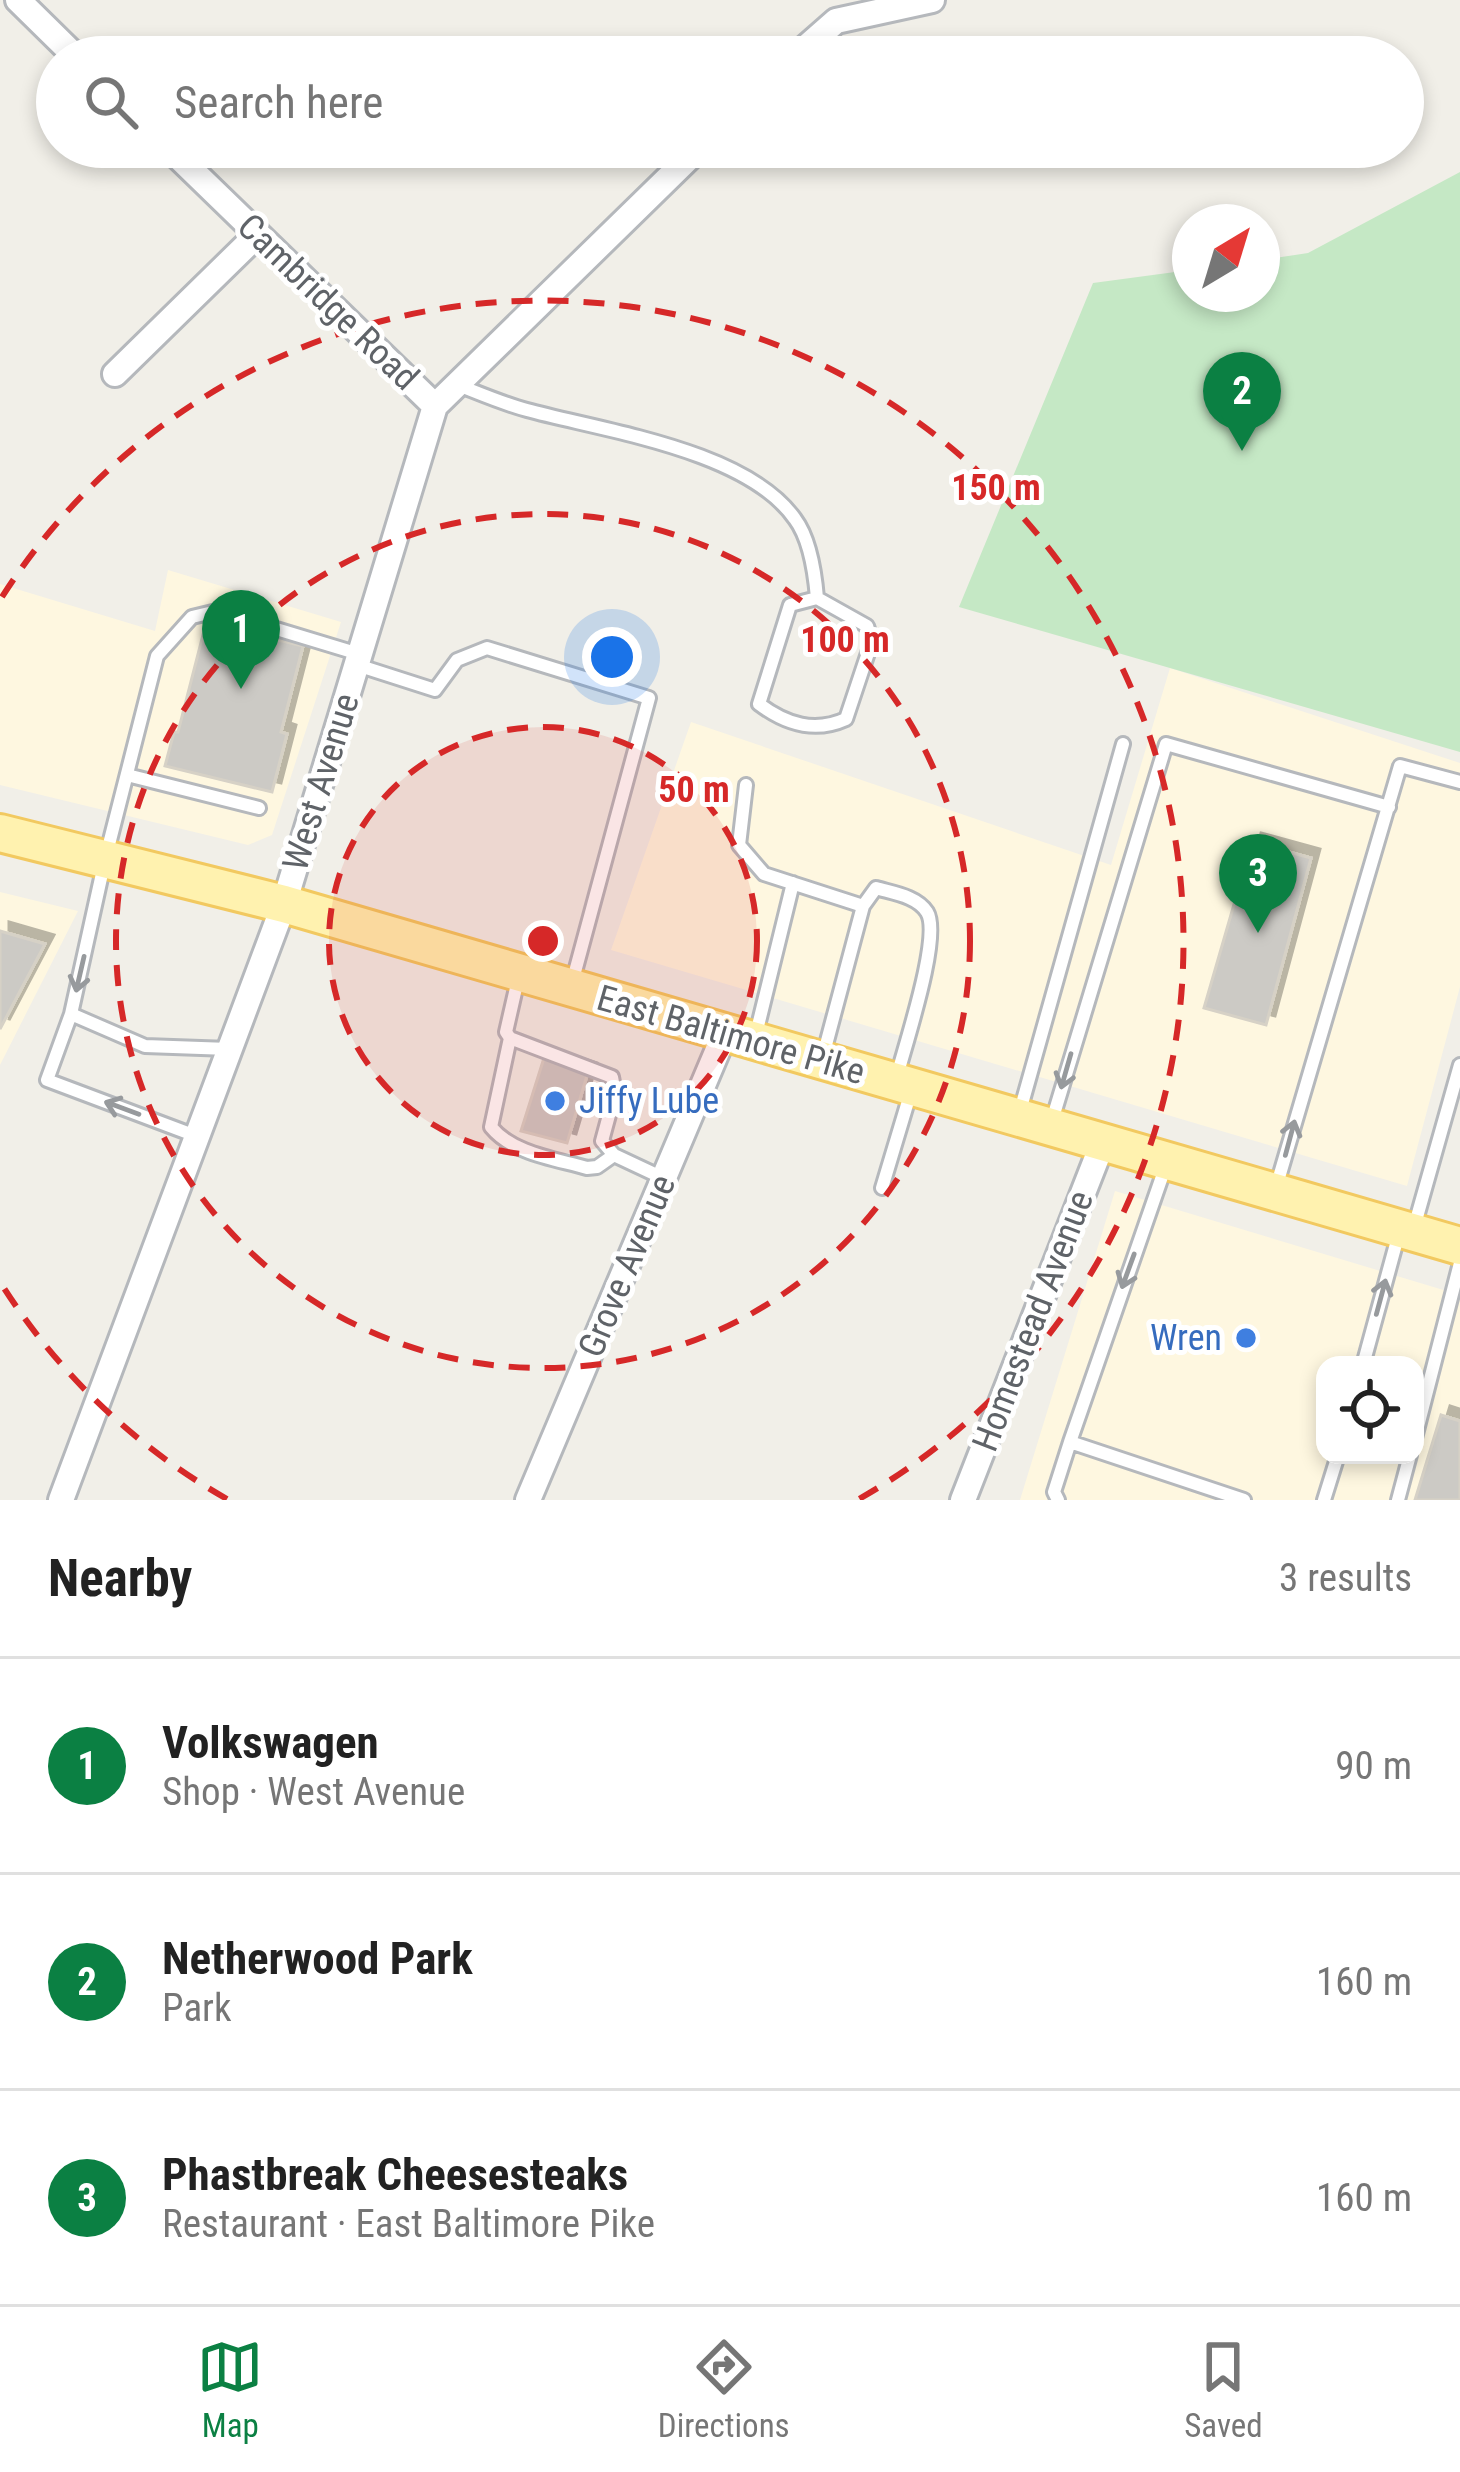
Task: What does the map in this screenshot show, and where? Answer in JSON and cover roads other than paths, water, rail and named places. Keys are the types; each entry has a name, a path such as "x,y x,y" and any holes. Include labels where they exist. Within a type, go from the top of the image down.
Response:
{"main road":[{"name":"East Baltimore Pike","path":"0,833 284,904 1460,1246"}],"street":[{"path":"18,0 55,36"},
{"path":"819,36 836,21 932,0"},
{"name":"Cambridge Road","path":"190,168 435,406"},
{"name":"West Avenue","path":"62,1500 284,904 435,406 678,168"},
{"path":"115,374 258,234"},
{"name":"Grove Avenue","path":"528,1500 664,1178 739,1037"},
{"name":"Homestead Avenue","path":"963,1500 1103,1142"}],"lane":[{"path":"457,384 522,409 672,446 752,479 796,519 812,565 817,598"},
{"path":"817,598 867,626 872,641 846,719 823,730 778,719 759,704 790,605 817,598"},
{"path":"197,1136 47,1080 71,1014 158,656 192,617 217,611 435,690 457,660 488,648 649,698 570,988"},
{"path":"1034,1122 1123,744"},
{"path":"1034,1122 1082,1016 1166,744 1389,807"},
{"path":"1275,1192 1400,766 1460,782"},
{"path":"127,775 259,808"},
{"path":"746,785 739,844 764,874 863,906"},
{"path":"739,1037 793,883"},
{"path":"822,1061 863,906 876,889 907,896 927,912 933,938 882,1188"},
{"path":"520,974 506,1032 510,1038 612,1077 615,1093 602,1141 614,1155 664,1178"},
{"path":"71,1014 145,1046 230,1049"},
{"path":"510,1038 491,1127 498,1135 519,1148 587,1168 598,1167 614,1155"},
{"path":"1366,1356 1460,1065"},
{"path":"1058,1500 1054,1492 1070,1442 1168,1161"},
{"path":"1424,1406 1460,1263"},
{"path":"1070,1442 1244,1500"},
{"path":"1324,1500 1335,1464"},
{"path":"1398,1500 1408,1464"}],"place":[{"name":"Netherwood Park","path":"1242,451"},
{"name":"Volkswagen","path":"241,689"},
{"name":"Phastbreak Cheesesteaks","path":"1258,933"},
{"name":"Jiffy Lube","path":"555,1101"},
{"name":"Wren","path":"1246,1338"}]}
